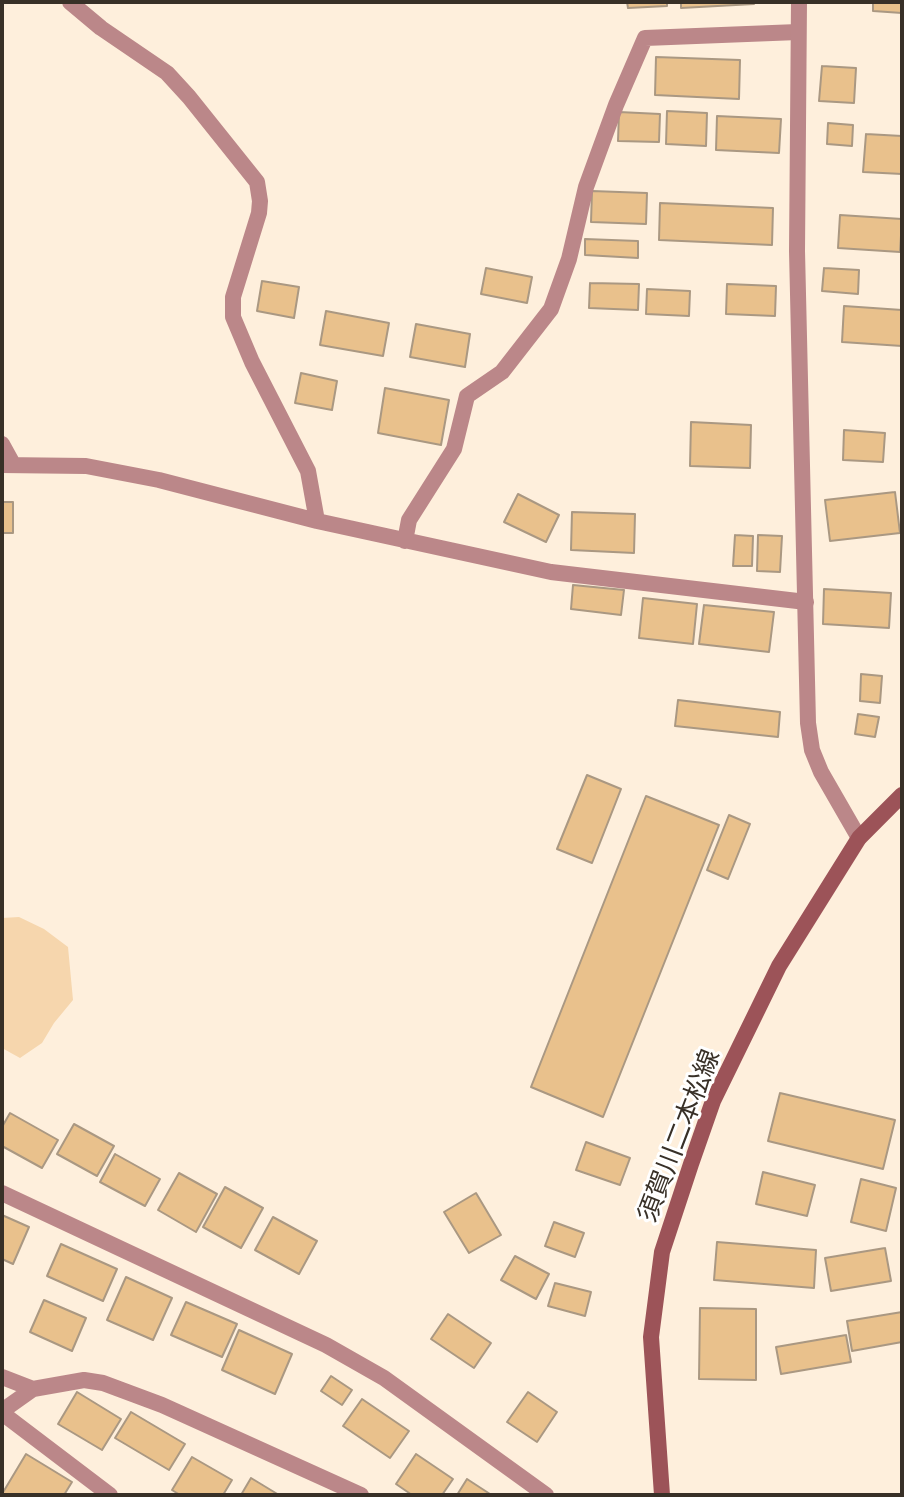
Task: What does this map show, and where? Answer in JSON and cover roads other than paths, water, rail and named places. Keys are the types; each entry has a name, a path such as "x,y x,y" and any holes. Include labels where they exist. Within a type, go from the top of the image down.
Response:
{"main road":[{"name":"須賀川二本松線","path":"662,1495 651,1337 662,1252 720,1087 779,966 859,838 902,795"}],"street":[{"path":"70,2 101,28 167,73 257,182 259,213 233,297 233,317 252,362 308,471 317,521"},
{"path":"799,2 797,251 805,641 812,750 821,772 859,838"},
{"path":"405,541 409,520 454,449 467,396 502,372 551,309 569,259 586,187 645,38 798,32"},
{"path":"2,444 8,464 86,466 159,480 317,521 551,572 806,602"},
{"path":"2,1193 326,1345 384,1378 543,1494"},
{"path":"2,1377 33,1389"},
{"path":"110,1495 2,1412 33,1389 84,1380 103,1383 162,1405 361,1495"}]}
